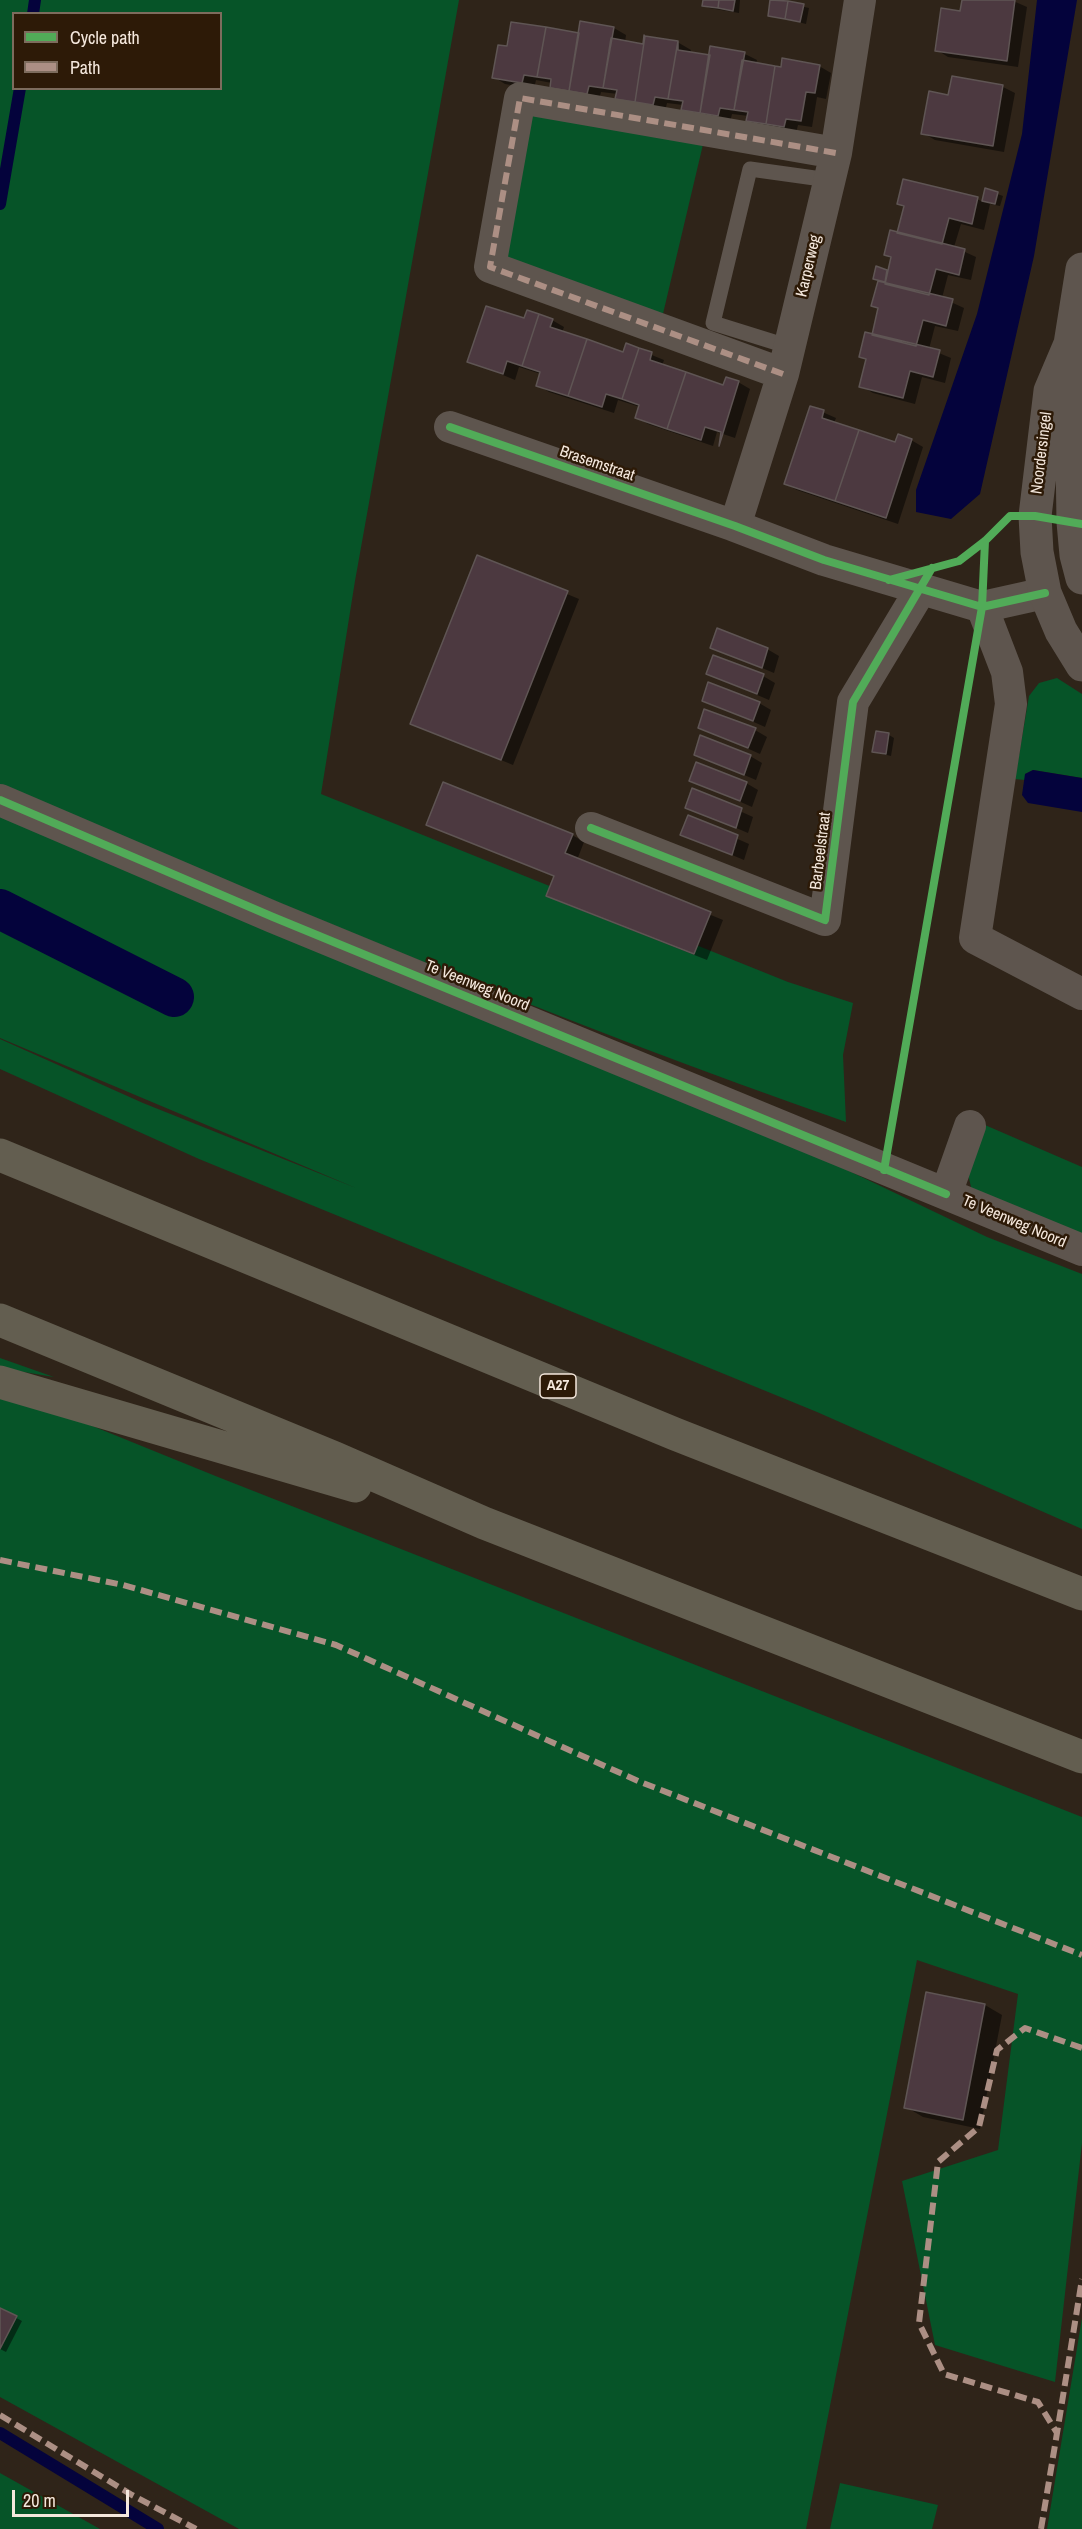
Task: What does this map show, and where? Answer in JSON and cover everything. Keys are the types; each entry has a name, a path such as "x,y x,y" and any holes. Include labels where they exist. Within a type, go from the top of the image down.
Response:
{"highway":[{"name":"A27","path":"0,1149 36,1171"},
{"name":"A27","path":"0,1155 675,1434 1082,1594"},
{"path":"0,1320 335,1458 484,1523 1082,1757"},
{"path":"0,1382 484,1523"}],"street":[{"name":"Karperweg","path":"735,526 786,360 832,167 860,0"},
{"path":"786,360 490,267 520,99 832,167"},
{"name":"Noordersingel","path":"1082,269 1070,344 1050,391 1035,516 1037,552 1045,593 1061,631 1082,665"},
{"name":"Noordersingel","path":"1070,344 1079,392 1072,456 1072,522 1076,555 1082,578"},
{"name":"Brasemstraat","path":"450,427 735,526"},
{"path":"735,526 824,560 982,607 1045,593"},
{"name":"Barbeelstraat","path":"591,828 825,921 853,702 921,589"},
{"path":"982,607 1007,672 1011,704 975,938 1082,994"},
{"name":"Te Veenweg Noord","path":"0,800 273,917 1082,1251"},
{"name":"Te Veenweg Noord","path":"946,1194 970,1126"}],"lane":[{"path":"786,360 713,323 750,169 832,167"}],"green space":[{"path":"0,0 459,0 355,581 321,794 788,982 853,1003 843,1055 846,1122 526,1003 210,874 0,785"},
{"path":"532,107 705,136 662,318 504,260"},
{"path":"1057,678 1082,694 1082,778 1033,770 1025,774 1025,780 1015,779 1029,696 1039,683"},
{"path":"0,813 776,1136 987,1237 1082,1274 1082,1529 817,1412 199,1159 0,1069 0,1039 143,1103 356,1188 0,1038"},
{"path":"985,1125 1082,1167 1082,1235 972,1191 966,1166"},
{"path":"0,1358 54,1377 0,1368"},
{"path":"0,1397 90,1425 1082,1817 1082,2143 1055,2382 935,2345 902,2181 998,2150 1018,1994 917,1960 806,2529 239,2529 0,2397"},
{"path":"1082,2318 1082,2529 1047,2529 1079,2336"},
{"path":"0,2473 100,2529 0,2529"},
{"path":"840,2483 938,2505 932,2529 830,2529"}],"shaded area":[{"path":"1037,0 1077,0 1034,256 980,494 951,519 916,512 916,490 977,314 1022,134"},
{"path":"1033,770 1082,778 1082,812 1028,803 1022,795 1025,774"}],"building":[{"path":"703,0 719,0 718,8 702,6"},
{"path":"719,0 735,0 733,11 718,8"},
{"path":"770,0 788,1 785,19 768,16"},
{"path":"962,0 1015,0 1007,61 935,51 941,8 960,11"},
{"path":"788,1 804,4 800,22 785,19"},
{"path":"580,21 614,27 603,88 589,86 587,94 569,91"},
{"path":"511,22 546,27 537,77 524,75 522,83 492,78 498,45 507,46"},
{"path":"546,27 579,33 569,91 550,88 551,79 537,77"},
{"path":"645,36 635,102 615,99 617,90 603,88 611,38 643,44"},
{"path":"645,36 678,41 668,99 655,97 653,105 635,102"},
{"path":"678,41 678,50 710,55 700,113 681,110 683,101 668,99"},
{"path":"710,46 745,52 734,110 720,108 718,116 700,113"},
{"path":"782,58 820,65 815,93 806,92 801,121 786,119 784,127 766,124 775,66 781,67"},
{"path":"742,60 775,66 766,124 746,121 748,112 734,110"},
{"path":"952,76 1003,85 993,146 921,134 929,91 948,95"},
{"path":"903,179 978,197 972,224 949,218 942,244 897,233 904,206 897,204"},
{"path":"985,188 998,192 995,204 982,201"},
{"path":"890,230 965,249 959,275 936,269 929,295 885,284 891,257 884,255"},
{"path":"876,266 887,270 885,282 873,279"},
{"path":"878,281 953,299 946,326 923,320 916,346 872,335 878,308 871,306"},
{"path":"486,306 524,318 527,310 539,314 522,366 507,361 503,374 467,362"},
{"path":"539,314 553,319 550,327 587,339 568,396 536,386 540,372 522,366"},
{"path":"865,332 940,350 933,377 910,371 903,398 859,387 866,359 859,357"},
{"path":"587,339 623,352 626,343 639,348 622,399 606,394 602,407 568,396"},
{"path":"639,348 652,352 650,360 686,372 667,429 635,418 639,405 622,399"},
{"path":"686,372 723,385 726,377 739,381 719,446 721,432 705,427 701,440 667,429"},
{"path":"810,406 824,410 822,418 859,430 835,501 784,484"},
{"path":"859,430 895,442 898,434 912,439 886,518 835,501"},
{"path":"477,555 568,591 501,760 410,724"},
{"path":"717,628 768,648 762,668 710,648"},
{"path":"713,655 764,674 757,694 706,674"},
{"path":"708,682 760,702 753,721 702,701"},
{"path":"704,709 756,728 748,748 698,728"},
{"path":"876,731 889,733 886,754 872,752"},
{"path":"700,735 751,755 744,775 694,755"},
{"path":"696,762 747,782 740,801 689,781"},
{"path":"443,782 573,834 565,853 711,912 694,954 546,896 554,876 426,825"},
{"path":"692,788 742,808 736,828 685,808"},
{"path":"688,815 738,835 732,855 680,835"},
{"path":"926,1992 985,2004 963,2120 904,2108"},
{"path":"0,2308 17,2316 0,2349"}],"waterway":[{"path":"33,12 35,0"},
{"path":"0,204 20,90"},
{"path":"0,909 174,997"},
{"path":"0,2433 158,2529"}],"marked path":[{"path":"783,374 490,267 520,98 836,153"},
{"path":"0,1560 123,1585 336,1645 638,1781 1082,1955"},
{"path":"1082,2048 1025,2028 997,2050 979,2127 938,2162 919,2323 944,2374 1038,2402 1057,2433 1082,2279"},
{"path":"0,2415 132,2495 196,2529"},
{"path":"1041,2529 1057,2433"}],"cycle path":[{"path":"450,427 735,526 824,560 982,607 1045,593"},
{"path":"889,580 959,561 985,541 1010,516 1035,516 1082,524"},
{"path":"884,1170 982,607 985,541"},
{"path":"591,828 825,920 853,702 932,568"},
{"path":"0,800 273,917 946,1194"}]}
